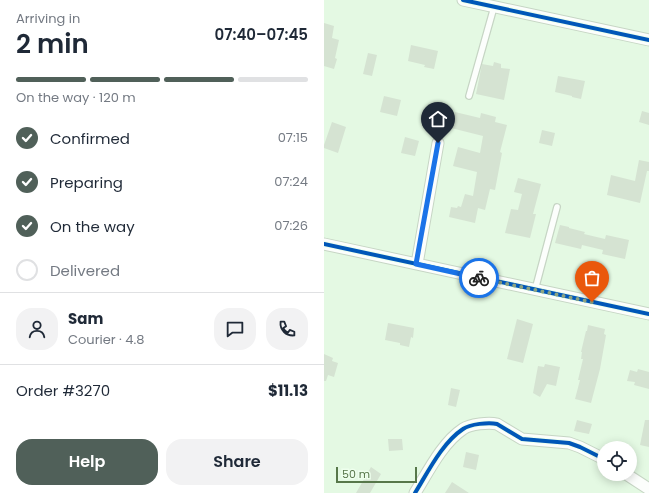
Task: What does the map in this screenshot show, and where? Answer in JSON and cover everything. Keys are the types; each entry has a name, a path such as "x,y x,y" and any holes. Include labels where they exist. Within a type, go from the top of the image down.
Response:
{"street":[{"path":"463,0 649,40"},
{"path":"416,264 438,143"},
{"path":"324,244 649,314"},
{"path":"415,493 434,461 444,448 464,428 470,426 492,423 497,424 522,439 569,443 597,456"},
{"path":"637,481 649,489"}],"lane":[{"path":"469,96 494,7"},
{"path":"535,290 557,207"}],"shaded area":[{"path":"324,0 649,0 649,493 324,493"}],"building":[{"path":"324,23 334,26 332,38 339,40 335,58 337,59 334,69 324,66"},
{"path":"411,45 438,51 434,69 408,61"},
{"path":"368,53 377,55 372,76 363,74"},
{"path":"494,62 501,64 501,68 510,69 504,100 476,94 482,64 493,66"},
{"path":"558,76 585,81 581,99 555,92"},
{"path":"384,96 401,100 397,116 380,112"},
{"path":"642,111 649,113 649,125 639,122"},
{"path":"455,112 480,118 481,113 496,117 495,122 507,125 500,152 502,153 495,190 490,189 485,210 478,208 475,223 449,217 451,207 461,207 465,194 473,196 477,172 453,166 458,147 480,153 483,136 451,128"},
{"path":"332,122 346,127 338,153 324,148"},
{"path":"542,130 555,133 552,146 539,143"},
{"path":"405,137 419,141 415,156 401,153"},
{"path":"639,160 649,162 649,171 647,171 640,203 607,195 611,175 635,181"},
{"path":"518,178 541,184 533,214 536,214 530,238 505,233 511,209 518,210 522,194 514,192"},
{"path":"560,225 585,232 584,234 605,239 606,235 629,240 625,259 602,254 603,250 582,245 581,249 555,243"},
{"path":"517,319 533,324 523,363 507,359"},
{"path":"388,323 414,328 413,338 411,337 409,347 400,345 400,343 385,340"},
{"path":"588,325 605,329 604,334 606,335 600,369 591,403 575,399 583,359 581,359 581,352"},
{"path":"324,354 333,358 332,361 338,363 334,377 328,375 326,381 324,381"},
{"path":"545,364 560,367 556,386 547,384 540,397 533,393 538,366 544,367"},
{"path":"638,369 649,372 649,389 634,385 635,382 627,381 630,370 637,372"},
{"path":"451,388 460,390 456,407 448,405"},
{"path":"577,420 592,424 589,434 574,431"},
{"path":"645,420 649,420 649,447 640,445"},
{"path":"388,439 402,439 403,450 389,451"},
{"path":"466,452 479,455 476,470 463,467"},
{"path":"371,467 381,474 370,493 356,493"},
{"path":"452,482 469,493 445,493"}],"cycle path":[{"path":"463,0 649,40"},
{"path":"324,244 649,314"},
{"path":"415,493 436,458 448,442 466,427 475,425 489,423 497,424 522,439 569,443 597,456"}],"way so far":[{"path":"479,278 592,302"}],"route":[{"path":"438,143 416,264 479,278"}]}
